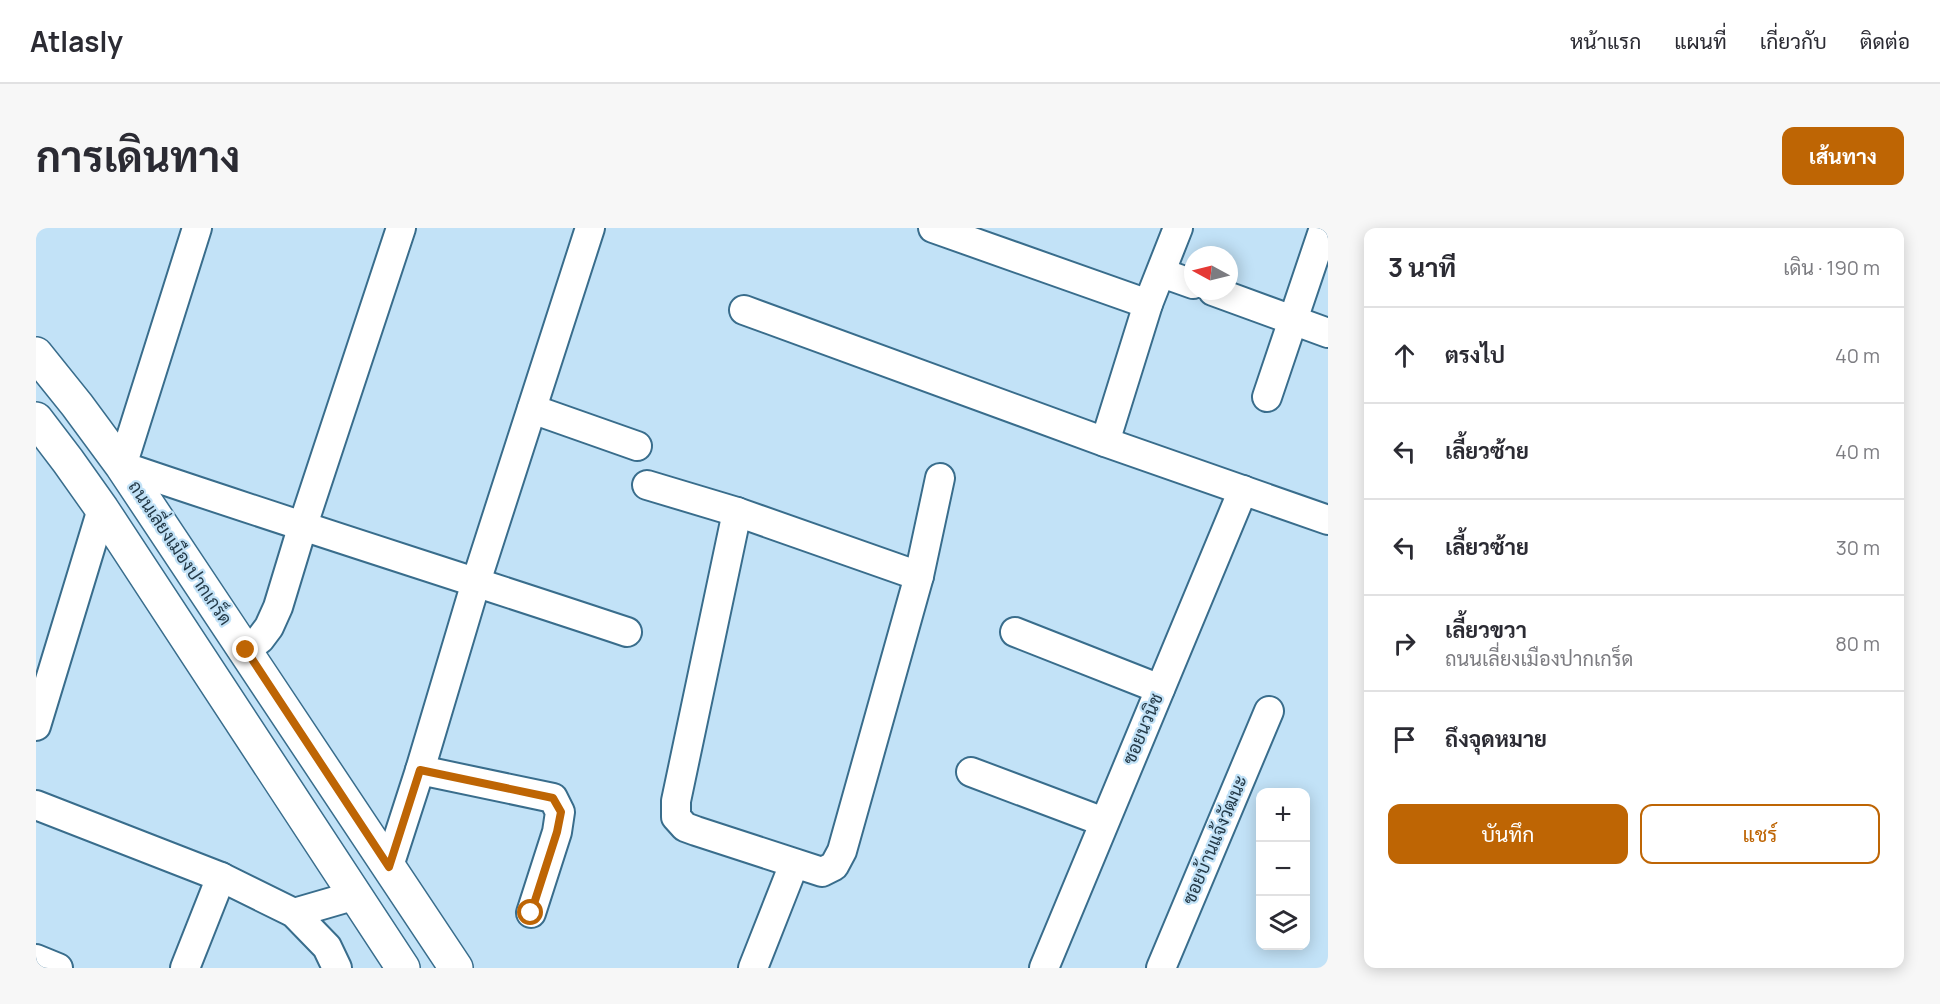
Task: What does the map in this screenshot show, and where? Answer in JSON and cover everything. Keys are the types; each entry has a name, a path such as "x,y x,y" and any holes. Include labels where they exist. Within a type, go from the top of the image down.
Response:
{"main road":[{"name":"ถนนเลี่ยงเมืองปากเกร็ด","path":"36,354 122,466 456,968"},
{"path":"36,419 102,509 403,968"}],"street":[{"path":"197,228 122,466 302,528 627,632"},
{"path":"246,650 260,639 274,617 400,228"},
{"path":"389,867 476,582 590,228"},
{"path":"933,228 1148,304"},
{"path":"1105,442 1148,304 1178,228"},
{"path":"1267,398 1324,228"},
{"path":"1161,273 1184,281"},
{"path":"1237,300 1328,333"},
{"path":"744,310 1105,442 1328,520"},
{"path":"532,409 637,446"},
{"path":"737,512 676,801 676,817 685,827 822,872 834,866 842,850 919,576 940,478"},
{"path":"647,485 737,512 919,576"},
{"name":"ซอยนวนิช","path":"1044,968 1243,490"},
{"path":"36,726 102,509"},
{"path":"1015,632 1160,689"},
{"name":"ซอยบ้านแจ้งวัฒนะ","path":"1161,968 1269,711"},
{"path":"420,770 553,798 561,812 557,832 531,913"},
{"path":"971,772 1104,822"},
{"path":"36,805 221,877 294,913 327,947 337,968"},
{"path":"753,968 794,864"},
{"path":"185,968 221,877"},
{"path":"294,913 356,895"},
{"path":"36,959 58,968"}],"route":[{"path":"246,650 389,867 420,770 553,798 561,812 557,832 531,913"}]}
